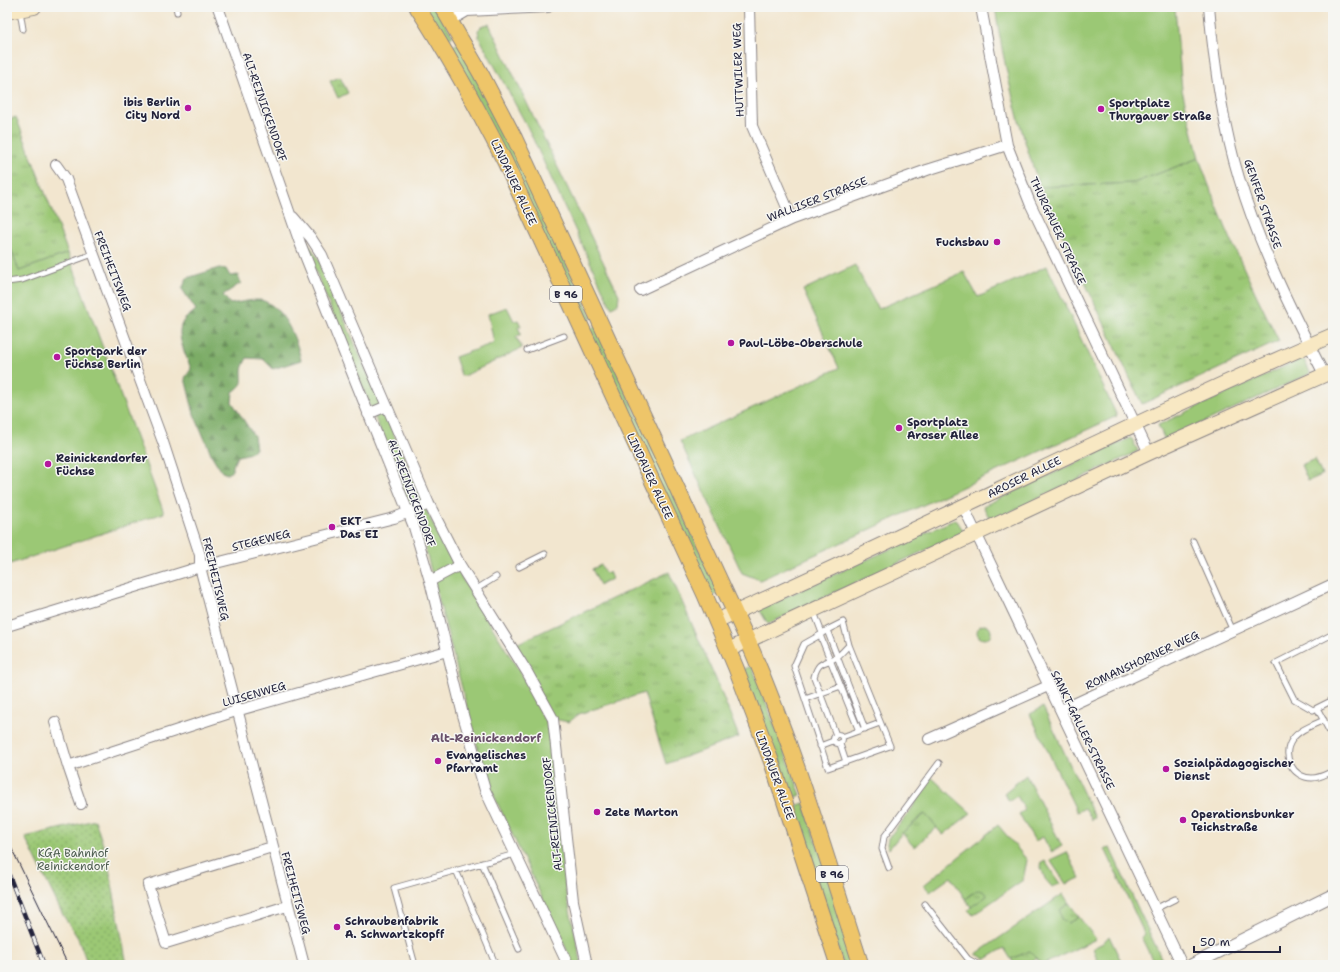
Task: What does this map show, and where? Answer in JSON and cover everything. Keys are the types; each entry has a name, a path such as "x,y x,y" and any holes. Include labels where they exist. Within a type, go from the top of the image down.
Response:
{"main road":[{"path":"13,11 34,7"},
{"name":"LINDAUER ALLEE","path":"417,7 443,46 476,105 505,162 716,621 782,790 838,965"},
{"name":"LINDAUER ALLEE","path":"442,7 482,74 516,140 748,641 803,784 861,965"},
{"name":"AROSER ALLEE","path":"716,621 963,506 1135,423 1333,335"},
{"path":"728,650 1149,453 1329,374"}],"street":[{"name":"ALT-REINICKENDORF","path":"218,7 304,255 408,512 430,581 480,776 494,810 568,965"},
{"path":"450,21 467,11 548,7"},
{"name":"HUTTWILER WEG","path":"749,7 752,126 792,219"},
{"name":"THURGAUER STRASSE","path":"981,7 1007,145 1030,203 1149,453"},
{"name":"GENFER STRASSE","path":"1209,7 1213,55 1239,178 1272,266 1309,345 1329,374"},
{"name":"WALLISER STRASSE","path":"640,290 792,219 927,170 1007,145"},
{"name":"FREIHEITSWEG","path":"56,165 66,179 163,442 200,555 200,568 236,711 304,965"},
{"name":"ALT-REINICKENDORF","path":"290,214 311,238 319,250 429,504 460,565 527,672 553,719 573,901 587,965"},
{"path":"368,414 387,406"},
{"name":"STEGEWEG","path":"7,626 200,568 394,518 429,504"},
{"name":"SANKT-GALLER-STRASSE","path":"963,506 1182,965"},
{"path":"430,581 460,565"},
{"name":"ROMANSHORNER WEG","path":"1060,710 1333,584"},
{"name":"LUISENWEG","path":"68,766 236,711 447,651"},
{"path":"929,739 1048,686"},
{"path":"55,722 81,804"},
{"path":"272,847 148,885 166,943 287,906"},
{"path":"1192,965 1333,895"}],"lane":[{"path":"13,11 23,29"},
{"path":"7,282 22,280 93,254"},
{"path":"527,350 564,336"},
{"path":"1193,541 1233,630"},
{"path":"519,567 545,554"},
{"path":"475,590 496,577"},
{"path":"813,610 836,657 862,730"},
{"path":"843,622 849,645 890,746 828,768 794,666 804,644 823,633 843,622"},
{"path":"823,633 830,659 862,730"},
{"path":"1333,634 1276,663 1294,699 1313,710 1333,700"},
{"path":"820,746 833,741 836,735 814,677 816,668 821,663 836,657 849,645"},
{"path":"805,699 841,686"},
{"path":"1317,708 1333,738"},
{"path":"1324,720 1296,735 1289,746 1288,759 1294,770 1304,777 1317,778 1333,771"},
{"path":"836,735 842,737 880,723"},
{"path":"842,737 840,744 846,762"},
{"path":"833,741 836,744 840,744"},
{"path":"889,868 882,849 884,837 939,763"},
{"path":"415,965 394,888 515,854"},
{"path":"482,863 519,949"},
{"path":"456,870 494,962"},
{"path":"1155,909 1175,899"},
{"path":"925,904 968,959 978,965"}],"green space":[{"path":"423,7 435,7 453,36 445,41"},
{"name":"Sportplatz Thurgauer Straße","path":"995,7 1175,7 1182,90 1199,158 1134,183 1040,187 1025,143 1013,98"},
{"path":"489,24 619,295 618,304 611,307 527,126 479,37 478,30 483,25"},
{"path":"458,43 487,95 592,318 585,322 450,48"},
{"path":"340,77 348,93 338,98 330,81"},
{"path":"16,117 68,253 19,271 7,238 7,120"},
{"path":"1199,158 1236,251 1279,341 1142,404 1040,187 1134,183"},
{"name":"Sportpark der Füchse Berlin","path":"7,238 19,271 68,253 164,513 7,565"},
{"path":"305,245 309,245 318,258 429,516 463,580 536,698 547,723 566,892 582,965 574,965 486,779 420,529"},
{"name":"Sportplatz Aroser Allee","path":"855,265 878,309 964,272 978,297 1047,266 1117,416 760,580 742,573 680,441 839,368 803,290"},
{"path":"219,268 226,269 230,276 238,275 241,283 223,295 230,304 261,300 271,305 284,318 289,326 301,360 273,369 263,359 247,358 242,369 242,383 233,392 232,402 254,436 256,449 238,457 232,471 227,474 222,472 212,456 194,414 185,378 191,369 181,343 180,336 182,323 196,310 182,289 187,278"},
{"path":"507,307 514,321 518,320 521,326 518,327 521,334 516,337 522,348 464,376 461,375 455,357 494,343 488,314"},
{"path":"596,326 719,593 711,597 588,330"},
{"path":"1301,359 1304,360 1310,372 1309,374 1165,440 1158,425"},
{"path":"1130,438 1138,451 991,521 983,506"},
{"path":"1315,459 1322,475 1308,481 1301,465"},
{"path":"956,519 964,532 768,624 759,609"},
{"path":"601,565 605,573 609,572 612,579 600,585 592,569"},
{"path":"669,572 715,677 739,737 666,764 644,693 579,714 569,722 553,719 512,646"},
{"path":"981,625 987,625 991,629 991,635 987,639 981,639 977,635 977,629"},
{"path":"752,666 801,795 790,799 742,670"},
{"path":"1043,707 1095,818 1092,820 1085,808 1077,812 1030,714"},
{"path":"1026,775 1062,846 1051,852 1043,837 1035,841 1019,814 1025,810 1017,796 1009,801 1004,793"},
{"path":"931,777 971,813 943,835 924,814 902,833 889,849 887,844 888,838 909,813"},
{"path":"804,803 856,965 843,965 792,807"},
{"path":"925,814 937,827 914,847 902,833"},
{"name":"KGA Bahnhof Reinickendorf","path":"95,820 107,857 127,965 88,965 78,938 63,915 25,837"},
{"path":"998,825 1027,860 1023,880 973,915 968,910 971,907 972,893 965,899 951,877 930,892 924,885"},
{"path":"1110,848 1163,962 1155,965 1141,937 1145,935 1105,849"},
{"path":"1067,852 1080,878 1066,884 1050,860"},
{"path":"1045,861 1060,884 1052,887 1045,879 1040,864"},
{"path":"977,890 983,891 987,896 971,907 965,899"},
{"path":"1063,894 1069,903 1060,910 1068,923 1079,917 1096,939 1042,965 1030,951 1011,959 1004,948 986,959 976,954"},
{"path":"1069,903 1079,917 1068,923 1061,919 1060,910"},
{"path":"1109,936 1123,965 1102,965 1097,959 1093,948 1103,943"},
{"path":"1030,951 1037,958 1025,965 1015,965 1011,959"}],"tram line":[{"path":"7,839 68,965"}],"railway":[{"path":"7,870 44,965"}],"place":[{"name":"ibis Berlin City Nord","path":"188,108"},
{"name":"Sportplatz Thurgauer Straße","path":"1101,109"},
{"name":"Fuchsbau","path":"997,242"},
{"name":"Paul-Löbe-Oberschule","path":"731,343"},
{"name":"Sportpark der Füchse Berlin","path":"57,357"},
{"name":"Sportplatz Aroser Allee","path":"899,428"},
{"name":"Reinickendorfer Füchse","path":"48,464"},
{"name":"EKT - Das EI","path":"332,527"},
{"name":"Evangelisches Pfarramt","path":"438,761"},
{"name":"Sozialpädagogischer Dienst","path":"1166,769"},
{"name":"Zete Marton","path":"597,812"},
{"name":"Operationsbunker Teichstraße","path":"1183,820"},
{"name":"Schraubenfabrik A. Schwartzkopff","path":"337,927"}],"district":[{"name":"Alt-Reinickendorf","path":"486,738"}]}
